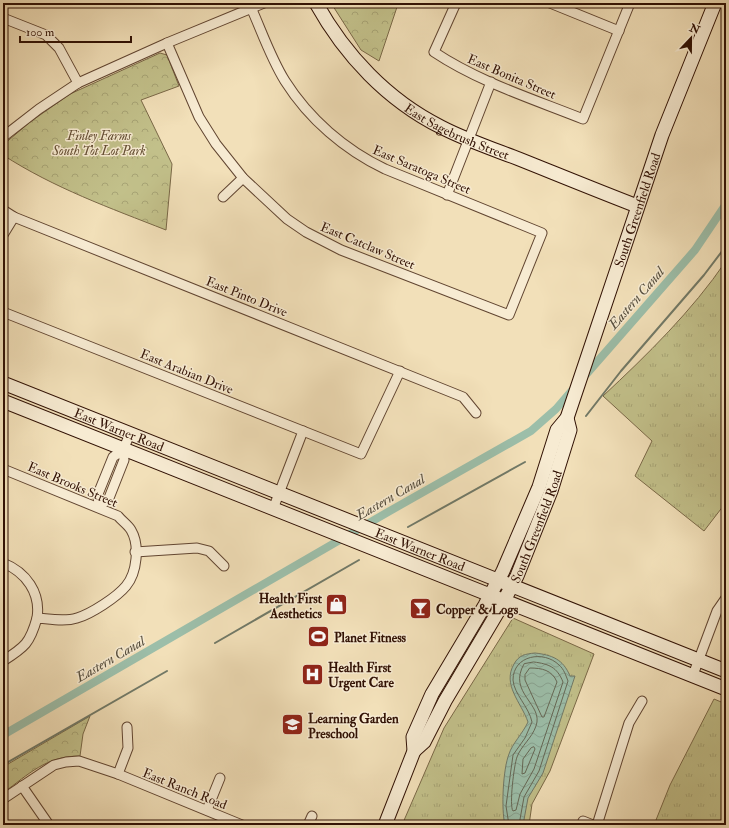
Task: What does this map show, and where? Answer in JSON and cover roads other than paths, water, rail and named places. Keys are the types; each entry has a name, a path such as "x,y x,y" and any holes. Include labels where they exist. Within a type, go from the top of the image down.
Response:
{"main road":[{"name":"East Sagebrush Street","path":"316,3 339,40 373,79 421,115 441,127 469,139 637,206"},
{"name":"South Greenfield Road","path":"385,825 414,751 413,736 432,694 490,596 539,487 557,430 566,418 573,400 585,360 662,135 715,3"},
{"name":"East Warner Road","path":"3,383 726,671"},
{"name":"East Warner Road","path":"3,401 726,689"},
{"name":"South Greenfield Road","path":"414,751 424,742 445,701 512,586 551,491 570,430 566,418"}],"street":[{"path":"4,134 57,96 78,83 250,6 264,3"},
{"name":"East Bonita Street","path":"456,3 434,52 454,65 583,119 619,31"},
{"path":"550,3 619,31 630,3"},
{"name":"East Saratoga Street","path":"250,6 274,60 286,82 309,113 346,146 365,159 542,233"},
{"path":"3,18 46,35 59,48 78,83"},
{"name":"East Catclaw Street","path":"167,43 199,117 216,144 243,178 287,219 323,241 363,259 509,316 542,233"},
{"path":"447,194 492,82"},
{"path":"223,197 243,178"},
{"name":"East Pinto Drive","path":"3,210 14,217 463,397 476,413"},
{"path":"3,235 14,217"},
{"name":"East Arabian Drive","path":"3,312 361,454 400,371"},
{"path":"273,509 303,431"},
{"path":"99,507 98,494 113,457 123,450 130,434"},
{"name":"East Brooks Street","path":"3,469 118,516 131,530 135,552 135,568 126,586 107,602 77,618 57,620 37,618"},
{"path":"135,552 197,548 209,551 224,566"},
{"path":"3,563 27,579 36,593 39,606 33,632 24,647 3,661"},
{"path":"693,675 717,611 726,598"},
{"path":"597,825 629,724 642,701"},
{"path":"118,774 128,748 127,727"},
{"name":"East Ranch Road","path":"3,799 54,765 79,761 118,774 242,825"},
{"path":"207,810 220,778"},
{"path":"22,786 49,825"},
{"path":"583,821 593,825"}],"water":[{"path":"535,653 547,655 556,659 564,666 570,676 575,676 543,773 528,798 523,825 505,825 503,799 505,769 510,750 528,722 511,686 511,672 514,664 520,657"}],"waterway":[{"name":"Eastern Canal","path":"583,378 695,250 726,204"},
{"path":"586,416 621,371 704,275 726,246"},
{"name":"Eastern Canal","path":"3,735 531,431 556,409 574,388"},
{"path":"408,527 525,462"},
{"path":"215,643 359,560"},
{"path":"3,765 167,671"}],"place":[{"name":"Health First Aesthetics","path":"337,605"},
{"name":"Copper & Logs","path":"420,609"},
{"name":"Planet Fitness","path":"319,637"},
{"name":"Health First Urgent Care","path":"313,674"},
{"name":"Learning Garden Preschool","path":"292,725"}],"park label":[{"name":"Finley Farms South Tot Lot Park","path":"99,142"}]}
